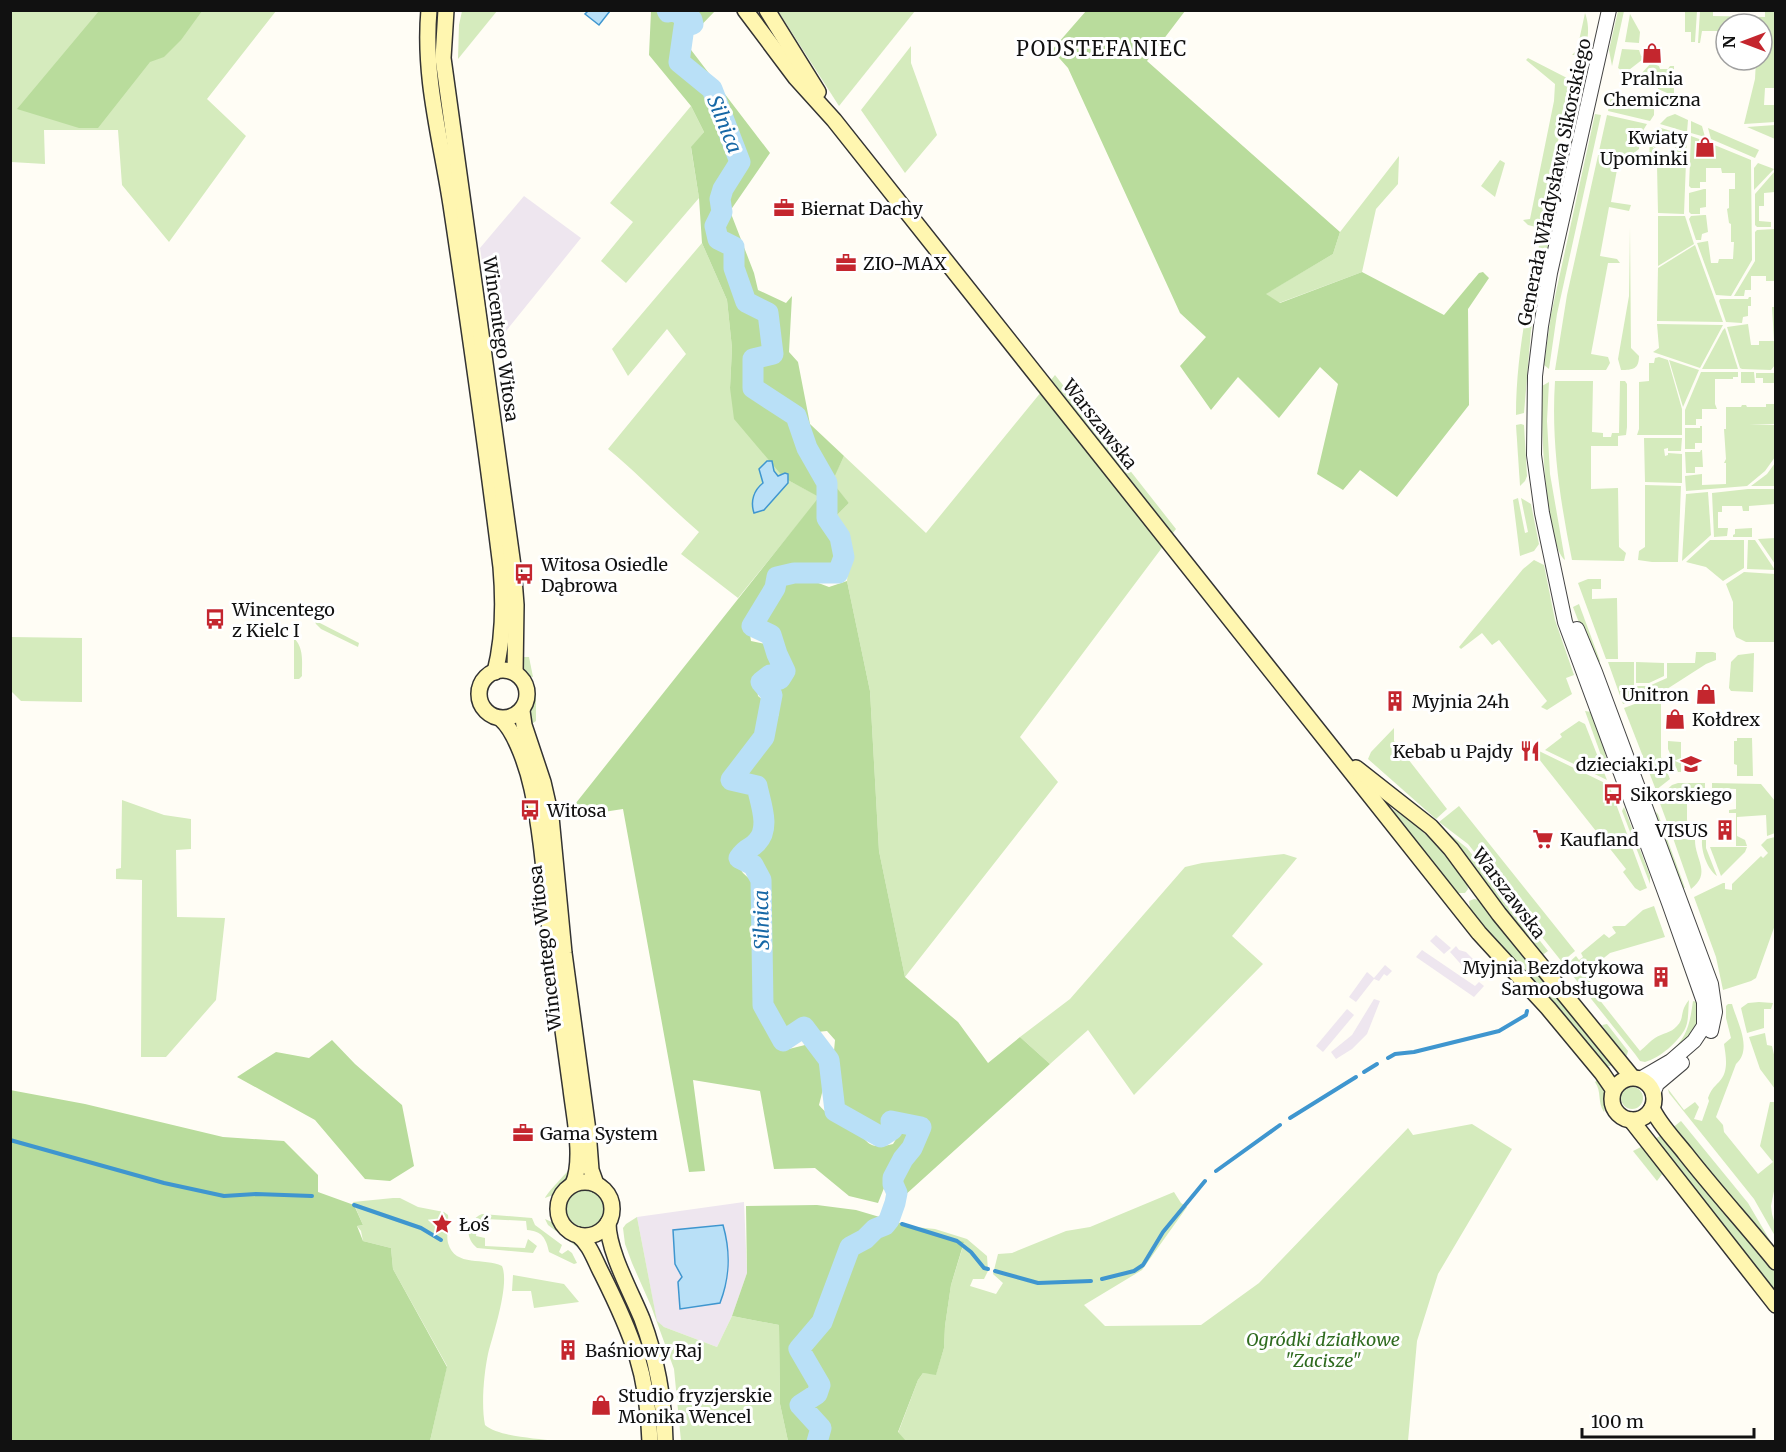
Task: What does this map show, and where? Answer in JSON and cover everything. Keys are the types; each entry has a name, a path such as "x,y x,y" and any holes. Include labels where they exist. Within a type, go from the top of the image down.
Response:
{"main road":[{"name":"Wincentego Witosa","path":"429,10 427,50 432,104 451,203 502,577 504,606 502,636 495,672"},
{"name":"Wincentego Witosa","path":"446,10 443,58 513,566 516,604 515,673"},
{"name":"Warszawska","path":"745,10 796,78 834,120 1479,933 1555,1016 1613,1089"},
{"name":"Warszawska","path":"767,10 834,120"},
{"path":"505,670 515,673 527,688 527,700 522,711 512,717 501,719 493,716 486,711 479,698 482,683 495,672 505,670"},
{"name":"Wincentego Witosa","path":"522,711 551,817 564,953 588,1131 591,1170 596,1184"},
{"name":"Wincentego Witosa","path":"501,719 507,724 519,749 532,786 538,818 576,1132 577,1169 573,1184"},
{"name":"Warszawska","path":"1335,752 1431,827 1451,849 1568,1001 1636,1078"},
{"path":"1459,908 1480,888"},
{"path":"1653,1101 1643,1117 1631,1120 1622,1118 1613,1108 1611,1097 1613,1089 1620,1081 1636,1078 1650,1086 1653,1101 1665,1128 1776,1262"},
{"path":"1631,1120 1667,1169 1776,1305"},
{"path":"650,1442 644,1383 626,1321 589,1248 560,1220 558,1209 560,1198 573,1184 581,1182 596,1184 608,1193 611,1200 609,1235 652,1351 663,1400 665,1442"},
{"path":"578,1235 595,1234 608,1223"}],"street":[{"name":"Generała Władysława Sikorskiego","path":"1609,10 1550,273 1541,326 1535,376 1534,455 1539,500 1565,622 1670,903 1704,1002 1704,1026 1694,1041 1671,1061 1636,1078"},
{"name":"Generała Władysława Sikorskiego","path":"1555,576 1595,672 1712,990 1715,1012 1711,1031 1699,1049 1657,1084 1653,1101"}],"shaded area":[{"path":"524,196 581,238 494,346 480,248"},
{"path":"1436,935 1451,948 1444,954 1430,941"},
{"path":"1456,946 1475,961 1466,970 1450,952"},
{"path":"1422,950 1475,986 1479,982 1484,986 1474,997 1416,957"},
{"path":"1385,965 1392,971 1387,976 1384,974 1379,981 1374,979 1356,1002 1349,997 1367,972 1374,978"},
{"path":"1374,999 1380,1001 1367,1034 1352,1049 1336,1059 1331,1052 1352,1035"},
{"path":"1347,1009 1354,1015 1323,1052 1316,1046"},
{"path":"744,1202 747,1273 732,1316 717,1347 664,1327 657,1322 637,1217"}],"green space":[{"path":"10,11 276,11 207,99 246,136 169,242 122,185 118,130 44,130 45,164 11,162"},
{"path":"99,11 202,11 181,40 164,57 150,62 98,128 79,128 17,109"},
{"path":"462,11 497,11 458,59 459,25"},
{"path":"651,11 715,11 685,42 770,153 730,211 754,273 758,290 786,303 792,296 789,352 798,362 810,424 844,456 832,482 849,503 831,521 831,483 823,498 822,509 822,526 837,539 839,552 836,573 831,575 804,568 777,574 756,608 749,628 751,641 770,645 772,657 779,671 764,673 756,681 758,696 766,704 769,713 768,721 739,759 727,781 733,788 753,794 761,831 744,848 735,862 757,886 760,913 754,988 759,1009 775,1045 789,1049 817,1042 828,1044 825,1081 819,1105 828,1114 852,1126 868,1143 877,1146 893,1144 898,1136 897,1128 904,1126 916,1130 914,1140 894,1163 878,1203 849,1196 815,1168 774,1169 760,1091 693,1080 705,1171 689,1172 623,809 564,818 819,497 784,478 734,419 730,388 732,348 727,300 702,243 699,198 691,147 704,132 691,106 649,55"},
{"path":"778,11 915,11 839,106"},
{"path":"1086,11 1185,11 1147,61 1340,232 1333,254 1266,294 1280,303 1362,272 1444,315 1479,273 1483,272 1489,278 1468,309 1469,405 1397,497 1360,470 1343,490 1317,474 1338,384 1320,367 1279,418 1238,377 1211,410 1180,366 1206,337 1180,313 1068,68 1052,50"},
{"path":"1618,11 1624,11 1612,66 1609,50"},
{"path":"1685,11 1697,11 1695,42 1691,42 1691,32 1685,32"},
{"path":"1700,11 1713,11 1714,31 1702,31 1700,43 1698,43"},
{"path":"1765,11 1775,11 1775,88 1765,88 1764,105 1774,105 1775,96 1775,122 1744,124 1755,72 1774,72 1774,12"},
{"path":"1585,13 1588,24 1587,42 1581,52 1572,55 1577,50"},
{"path":"1630,14 1640,32 1639,43 1625,42"},
{"path":"911,46 911,63 937,135 905,173 861,110"},
{"path":"1622,49 1639,50 1641,56 1647,56 1625,73 1618,68"},
{"path":"1528,58 1567,78 1570,83 1540,228 1528,225 1523,220 1530,219 1554,101 1555,84 1526,60"},
{"path":"1651,63 1659,66 1660,69 1674,66 1674,96 1658,89 1658,85 1641,74"},
{"path":"1611,97 1648,104 1654,108 1654,115 1650,121 1608,111"},
{"path":"691,106 704,132 691,148 699,198 626,283 601,261 633,222 610,203"},
{"path":"1595,114 1601,115 1557,314 1549,369 1544,365 1551,315"},
{"path":"1675,114 1688,120 1687,132 1660,124 1667,117"},
{"path":"1607,115 1647,124 1639,137 1639,149 1631,155 1631,161 1619,159 1611,202 1631,205 1629,211 1609,207 1600,256 1617,259 1620,263 1608,263 1591,354 1608,357 1610,363 1606,370 1555,370 1567,295"},
{"path":"1691,121 1702,126 1705,137 1691,133"},
{"path":"1775,125 1775,139 1747,127"},
{"path":"1658,127 1671,131 1665,141 1659,139 1655,148 1652,146 1654,149 1652,156 1669,163 1676,146 1670,143 1674,132 1678,133 1676,141 1683,143 1687,136 1684,214 1658,213 1657,165 1649,160 1650,138"},
{"path":"1708,128 1759,150 1755,158 1711,139"},
{"path":"1691,136 1702,140 1699,150 1708,154 1712,144 1751,160 1752,260 1731,296 1716,295 1697,243 1708,241 1711,263 1718,263 1719,259 1733,259 1734,242 1731,242 1731,224 1727,209 1729,208 1729,189 1735,189 1735,173 1722,173 1721,168 1706,168 1706,182 1700,182 1700,188 1691,188 1689,186"},
{"path":"1561,150 1561,185 1553,223 1550,227 1543,228"},
{"path":"1399,156 1398,184 1376,209 1362,272 1279,303 1265,294 1333,254 1340,232"},
{"path":"1500,160 1505,163 1495,197 1481,186"},
{"path":"1758,163 1774,169 1754,190 1754,168"},
{"path":"1775,171 1775,192 1764,193 1764,206 1759,206 1759,221 1771,222 1771,227 1757,227 1755,225 1755,194"},
{"path":"1706,189 1706,207 1700,208 1700,214 1691,214 1689,212 1689,193"},
{"path":"1706,215 1708,232 1702,234 1701,240 1696,240 1689,219 1691,216"},
{"path":"1658,216 1685,216 1694,244 1658,266"},
{"path":"1630,227 1631,348 1639,356 1638,364 1634,368 1621,370 1618,359 1629,296"},
{"path":"1775,229 1775,281 1766,281 1766,276 1751,276 1751,290 1745,290 1744,296 1734,296 1755,261 1755,232"},
{"path":"1541,236 1546,239 1548,246 1531,330 1524,413 1516,415 1521,347"},
{"path":"702,243 727,300 732,348 730,388 784,478 820,497 738,598 681,554 699,532 608,449 686,354 667,329 628,376 612,349"},
{"path":"1695,245 1723,322 1657,321 1658,268"},
{"path":"1774,296 1776,296 1775,365 1771,370 1742,369 1727,327 1748,324 1751,345 1759,345 1759,341 1774,341 1772,307 1774,307"},
{"path":"1751,297 1751,306 1748,306 1748,316 1743,317 1742,323 1726,322 1720,299 1748,299"},
{"path":"1657,324 1723,325 1700,368 1653,352 1659,348"},
{"path":"1725,328 1738,369 1702,369 1723,330"},
{"path":"1655,358 1668,360 1682,409 1682,435 1637,435 1639,382 1649,381 1649,363 1654,363"},
{"path":"1669,360 1699,370 1683,407"},
{"path":"1701,372 1738,372 1738,377 1715,379 1717,409 1702,409 1702,419 1696,419 1696,425 1685,425 1685,410"},
{"path":"1741,372 1754,372 1755,383 1741,383"},
{"path":"1756,373 1775,373 1775,383 1763,383 1763,378 1756,378"},
{"path":"1055,375 1176,529 1020,737 1058,782 905,977 879,851 870,691 847,581 850,549 843,532 831,521 849,503 831,482 844,456 926,533"},
{"path":"1555,381 1593,381 1592,432 1603,433 1603,437 1611,437 1612,433 1619,433 1620,381 1625,381 1627,384 1626,435 1618,436 1618,446 1591,446 1591,489 1618,488 1619,547 1626,553 1624,561 1572,560 1558,471 1554,426"},
{"path":"1549,382 1547,421 1550,474 1565,560 1558,549 1552,530 1545,478 1542,386"},
{"path":"1766,404 1775,404 1775,424 1749,424 1775,425 1775,457 1765,471 1747,486 1686,491 1685,476 1702,474 1702,485 1726,484 1724,429 1726,429 1726,407 1746,405 1747,407 1766,407"},
{"path":"1516,425 1524,425 1527,476 1520,486"},
{"path":"1702,426 1702,443 1695,443 1695,449 1685,449 1685,428 1700,428"},
{"path":"1644,438 1682,438 1681,451 1664,449 1665,456 1668,453 1682,454 1682,483 1645,482"},
{"path":"1701,450 1703,467 1695,467 1695,473 1686,473 1685,452 1700,452"},
{"path":"1775,463 1775,486 1751,486 1767,474"},
{"path":"1645,485 1681,486 1678,562 1638,560 1639,551 1645,547"},
{"path":"1775,489 1775,504 1749,506 1749,511 1743,511 1742,506 1722,506 1722,512 1718,512 1718,528 1728,528 1727,536 1714,537 1712,493"},
{"path":"1708,492 1711,535 1682,561 1686,494"},
{"path":"1518,498 1525,533 1528,532 1521,498 1531,504 1539,544 1534,551 1520,556 1513,500"},
{"path":"1752,528 1752,537 1733,537 1735,529"},
{"path":"1776,538 1775,564 1758,539"},
{"path":"1710,540 1744,540 1744,568 1723,581 1706,567 1686,562"},
{"path":"1748,540 1755,540 1775,570 1747,569"},
{"path":"1534,560 1544,565 1555,620 1574,675 1566,678 1572,694 1547,710 1541,707 1547,701 1499,640 1492,645 1482,633 1461,649 1459,647 1523,569"},
{"path":"1744,572 1775,574 1775,642 1746,642 1736,637 1733,628 1733,602 1726,584"},
{"path":"805,578 829,587 847,581 870,691 879,851 905,977 958,1022 988,1063 1020,1037 1050,1064 893,1206 890,1200 906,1165 923,1143 926,1127 918,1121 909,1119 889,1120 890,1131 887,1136 875,1136 859,1121 831,1105 835,1040 827,1031 782,1038 765,1003 762,975 769,924 766,880 752,867 749,855 750,850 761,845 770,829 760,785 735,778 768,738 779,714 777,694 767,690 764,682 780,684 789,672 779,652 774,633 760,633 756,623 783,581"},
{"path":"1588,579 1601,579 1601,589 1592,589 1592,599 1617,598 1618,659 1606,659 1578,583"},
{"path":"1579,604 1600,661 1596,667 1573,607"},
{"path":"314,620 359,643 358,647 321,629"},
{"path":"11,637 82,638 82,702 21,701 11,691"},
{"path":"294,638 302,655 302,676 299,679 294,679"},
{"path":"1696,652 1716,653 1716,660 1667,689 1623,704 1608,662 1634,662 1634,686 1649,686 1667,678 1667,663 1695,663"},
{"path":"1754,653 1753,692 1731,691 1729,688 1731,662 1738,655"},
{"path":"518,657 529,657 533,677 527,676 520,667"},
{"path":"1636,662 1664,663 1664,676 1649,683 1636,683"},
{"path":"536,694 536,721 529,726 529,711"},
{"path":"1661,694 1661,757 1670,779 1656,790 1624,708"},
{"path":"1585,711 1591,712 1596,717 1607,761 1602,758"},
{"path":"1579,721 1585,724 1607,780 1545,750 1562,737 1560,734"},
{"path":"1394,728 1394,741 1447,809 1436,819 1368,759 1371,752"},
{"path":"1737,738 1752,738 1753,776 1737,776 1737,765 1734,764 1734,741 1737,741"},
{"path":"1668,741 1681,742 1681,772 1678,772 1668,749"},
{"path":"1539,751 1609,785 1647,888 1640,891 1635,888 1623,872 1626,869 1535,754"},
{"path":"1705,783 1705,788 1687,788 1687,831 1695,833 1671,833 1658,798 1672,785"},
{"path":"1712,783 1761,784 1775,801 1775,833 1767,836 1766,815 1737,817 1737,836 1745,840 1747,846 1736,846 1736,813 1729,813 1729,810 1736,809 1736,789 1712,788"},
{"path":"122,800 164,815 191,819 191,849 176,850 177,917 225,918 216,1000 166,1057 141,1057 142,880 116,879 116,869 121,868"},
{"path":"1459,806 1575,951 1562,962 1468,844 1439,822"},
{"path":"1624,807 1650,876 1650,884 1622,811"},
{"path":"1392,809 1414,824 1442,852 1467,884 1468,889 1465,893 1456,893 1390,811"},
{"path":"1656,812 1685,888 1681,887 1662,842"},
{"path":"1437,824 1467,848 1548,951 1541,956"},
{"path":"1775,837 1775,925 1756,978 1723,990 1716,957 1694,897 1723,883 1725,883 1725,889 1732,890 1732,884 1761,856 1763,858 1768,853 1761,845 1767,839"},
{"path":"1673,838 1695,840 1701,872 1697,883 1691,889"},
{"path":"1702,840 1706,840 1706,848 1717,876 1706,860"},
{"path":"1710,847 1747,847 1745,852 1721,876"},
{"path":"1284,854 1297,858 1232,936 1263,964 1134,1095 1088,1030 1050,1064 1020,1037 1070,999 1185,867"},
{"path":"1480,900 1581,1027 1616,1064 1603,1068 1470,909 1469,901"},
{"path":"1654,906 1665,937 1610,953 1600,961 1605,970 1587,984 1640,1051 1653,1039 1677,1026 1689,1000 1687,1022 1682,1034 1662,1053 1645,1062 1640,1061 1565,966 1576,956 1579,960 1583,957 1581,953 1604,934 1609,938 1616,933 1612,927 1625,926 1643,910"},
{"path":"1693,1001 1697,1002 1702,1013 1692,1038 1656,1064 1681,1041 1689,1022"},
{"path":"1748,1003 1773,1003 1771,1009 1764,1009 1764,1028 1747,1033 1741,1008"},
{"path":"1728,1004 1732,1004 1744,1043 1741,1058 1736,1064 1716,1117 1723,1125 1724,1132 1758,1174 1773,1162 1760,1146 1770,1102 1775,1102 1776,1181 1771,1206 1775,1236 1754,1199 1669,1093 1668,1089 1684,1110 1695,1102 1699,1107 1694,1119 1702,1121 1709,1095 1726,1069 1724,1044 1731,1038 1726,1018"},
{"path":"1607,1024 1628,1051 1623,1059 1602,1025"},
{"path":"1765,1033 1767,1045 1772,1046 1775,1059 1775,1089 1760,1069 1749,1037"},
{"path":"332,1040 355,1064 402,1105 414,1166 390,1181 365,1179 315,1120 237,1077 276,1052 309,1058"},
{"path":"1601,1077 1606,1094 1604,1112 1595,1082"},
{"path":"1628,1087 1636,1087 1643,1094 1643,1102 1636,1109 1628,1109 1621,1102 1621,1094"},
{"path":"10,1090 85,1104 223,1137 284,1141 318,1175 318,1192 354,1205 363,1225 357,1226 363,1241 391,1248 393,1269 447,1367 430,1441 11,1441"},
{"path":"1681,1121 1748,1203 1775,1252 1724,1188 1671,1129"},
{"name":"Ogródki działkowe \"Zacisze\"","path":"1472,1124 1512,1149 1438,1274 1417,1341 1408,1441 906,1442 898,1433 918,1380 923,1373 936,1374 944,1348 951,1285 964,1243 915,1227 935,1229 967,1239 987,1256 988,1271 984,1279 973,1279 970,1286 996,1294 1003,1283 993,1274 998,1254 1012,1253 1066,1231 1090,1227 1174,1192 1181,1203 1187,1207 1142,1270 1084,1305 1105,1326 1201,1325 1259,1283 1408,1128 1413,1135"},
{"path":"1665,1133 1775,1272 1775,1294 1653,1140"},
{"path":"1645,1145 1663,1173 1657,1181 1633,1151"},
{"path":"571,1168 562,1187 545,1198 552,1188"},
{"path":"585,1187 600,1194 607,1209 600,1224 585,1231 570,1224 563,1209 570,1194"},
{"path":"400,1198 418,1207 444,1212 448,1215 448,1243 457,1256 502,1266 504,1285 484,1380 485,1425 508,1435 555,1441 430,1441 447,1366 393,1269 391,1248 363,1241 361,1231 357,1226 363,1225 353,1202"},
{"path":"817,1205 856,1210 964,1242 951,1285 944,1348 936,1375 923,1373 918,1380 898,1432 906,1441 788,1441 780,1404 779,1325 732,1316 747,1273 746,1206"},
{"path":"482,1214 532,1218 535,1225 562,1245 559,1252 562,1254 568,1250 577,1263 574,1264 549,1252 542,1236 527,1230 526,1221 486,1219 485,1227 477,1228 476,1236 485,1238 485,1246 525,1248 528,1239 537,1246 533,1253 477,1248 470,1239 469,1230 473,1221"},
{"path":"637,1217 657,1321 664,1327 717,1347 732,1316 779,1325 780,1404 788,1441 681,1441 674,1369 625,1244 623,1228"},
{"path":"545,1219 554,1223 566,1235 577,1240 585,1253 548,1225"},
{"path":"513,1275 564,1284 579,1302 534,1308 531,1291 512,1291"}],"water":[{"path":"588,11 610,11 599,25 585,14"},
{"path":"767,461 772,461 774,471 778,476 788,474 788,483 764,510 754,513 752,504 754,496 763,483 759,469"},
{"path":"723,1225 728,1265 726,1284 720,1303 680,1309 678,1282 682,1277 675,1264 673,1230"}],"waterway":[{"name":"Silnica","path":"667,10 692,20 693,24 684,27 679,62 712,89 740,162 723,189 720,199 722,212 715,226 718,239 734,247 734,268 746,302 768,313 773,354 753,359 753,388 796,416 807,448 827,483 827,518 840,537 844,557 838,573 794,573 777,577 775,588 752,626 771,635 785,671 780,679 770,675 761,682 772,695 764,737 731,780 757,786 764,822 761,836 739,858 753,865 761,880 763,1005 783,1041 804,1027 829,1060 835,1111 881,1137 892,1130 891,1121 921,1127 912,1148 893,1178 897,1193 889,1220 865,1239 850,1247 822,1322 799,1349 820,1385 817,1394 800,1405 821,1428 817,1442"},
{"path":"1388,1058 1395,1054 1414,1052 1499,1031 1526,1015 1527,1011"},
{"path":"1364,1072 1377,1064"},
{"path":"1290,1118 1356,1077"},
{"path":"1216,1171 1280,1125"},
{"path":"10,1140 164,1183 224,1196 256,1194 312,1196"},
{"path":"1102,1279 1134,1271 1143,1265 1163,1232 1205,1181"},
{"path":"354,1205 421,1228 441,1240"},
{"path":"902,1224 957,1241 971,1252 984,1268 988,1269"},
{"path":"995,1271 1038,1283 1091,1281"}],"place":[{"name":"Pralnia Chemiczna","path":"1652,53"},
{"name":"Kwiaty Upominki","path":"1705,147"},
{"name":"Biernat Dachy","path":"784,208"},
{"name":"ZIO-MAX","path":"846,263"},
{"name":"Witosa Osiedle Dąbrowa","path":"524,574"},
{"name":"Wincentego z Kielc I","path":"215,619"},
{"name":"Unitron","path":"1706,694"},
{"name":"Myjnia 24h","path":"1395,701"},
{"name":"Kołdrex","path":"1675,719"},
{"name":"Kebab u Pajdy","path":"1530,751"},
{"name":"dzieciaki.pl","path":"1691,764"},
{"name":"Sikorskiego","path":"1613,794"},
{"name":"Witosa","path":"530,810"},
{"name":"VISUS","path":"1725,830"},
{"name":"Kaufland","path":"1543,839"},
{"name":"Myjnia Bezdotykowa Samoobsługowa","path":"1661,977"},
{"name":"Gama System","path":"523,1133"},
{"name":"Łoś","path":"442,1224"},
{"name":"Baśniowy Raj","path":"568,1350"},
{"name":"Studio fryzjerskie Monika Wencel","path":"601,1405"}],"district":[{"name":"PODSTEFANIEC","path":"1102,48"}]}
